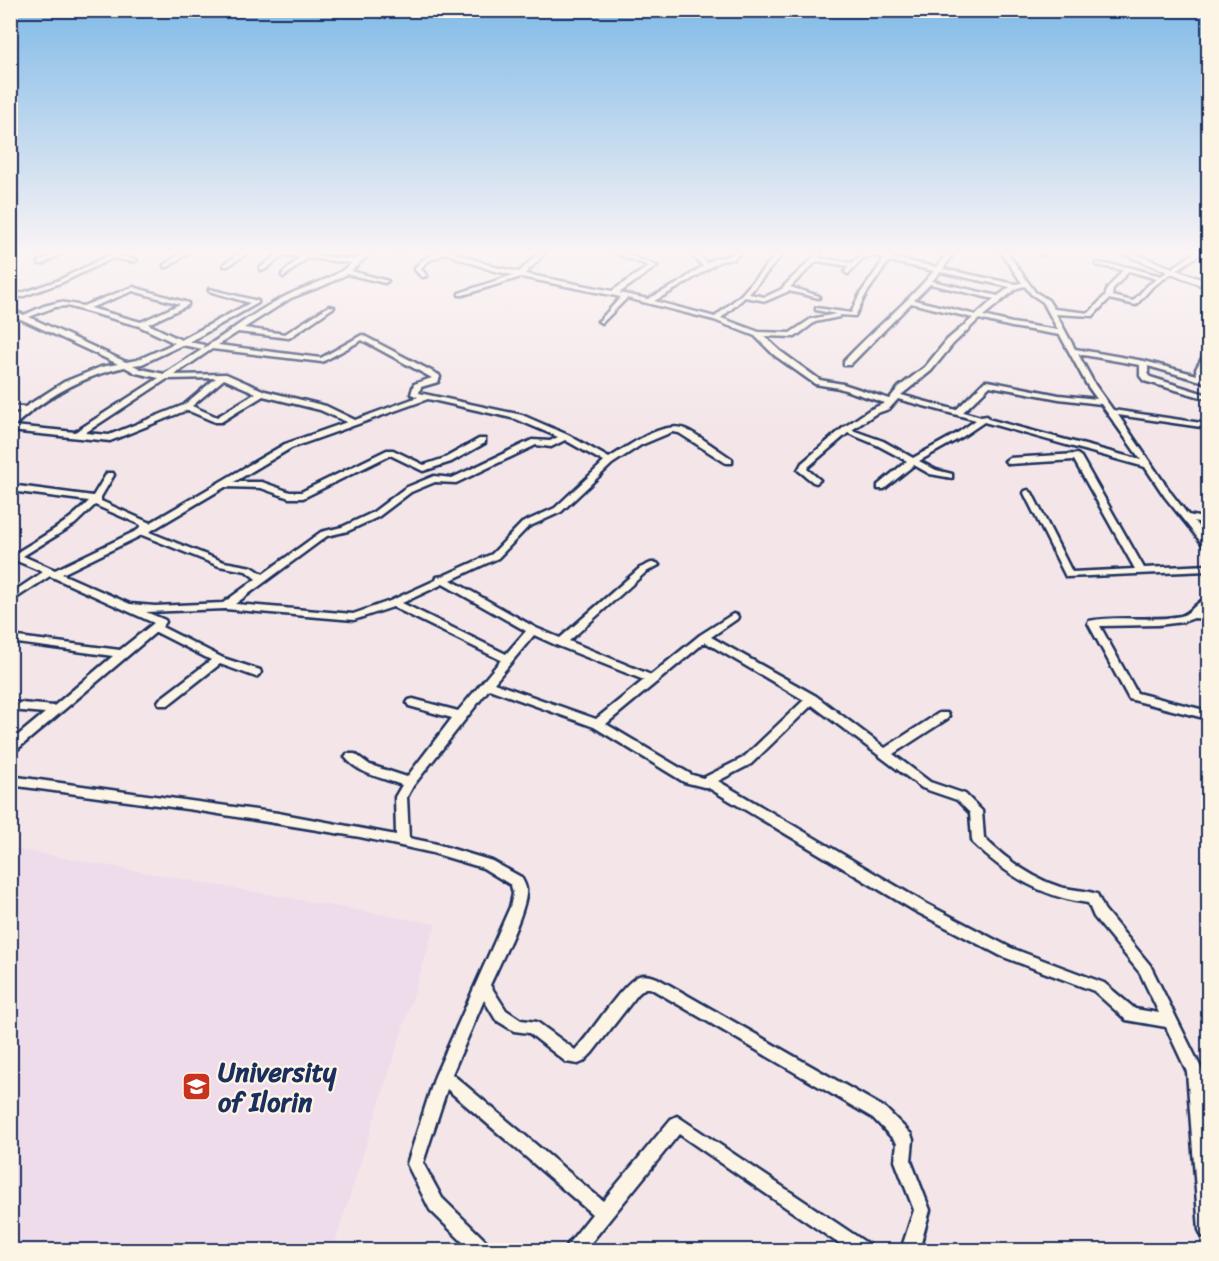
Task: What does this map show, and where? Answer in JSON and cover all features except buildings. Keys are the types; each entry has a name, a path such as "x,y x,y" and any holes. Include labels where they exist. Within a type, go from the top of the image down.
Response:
{"street":[{"path":"24,317 42,310"},
{"path":"90,310 142,324 179,342 201,347"},
{"path":"142,324 173,310"},
{"path":"10,426 26,410 67,384 104,369 124,366 179,342 241,310"},
{"path":"76,435 270,310"},
{"path":"239,330 286,336 327,310"},
{"path":"602,321 613,310"},
{"path":"679,310 716,319 758,334 792,335 813,320 846,316 857,310"},
{"path":"716,319 727,310"},
{"path":"821,310 846,316"},
{"path":"847,363 867,340 899,310"},
{"path":"951,310 1012,325 1064,333"},
{"path":"816,480 802,470 805,465 846,430 893,399 928,369 950,342 986,310"},
{"path":"1052,311 1091,315 1096,310"},
{"path":"10,311 124,366 167,377 223,376 262,393 323,408 353,422"},
{"path":"1052,311 1090,385 1168,495 1209,545"},
{"path":"758,334 777,353 818,382 984,418 1148,465"},
{"path":"212,347 322,360 362,337 436,377 435,380 417,386 415,394 519,417 565,437 609,462"},
{"path":"1074,351 1144,363 1205,381"},
{"path":"1205,381 1200,369 1209,355"},
{"path":"1144,363 1144,376 1147,379 1209,397"},
{"path":"10,426 110,438 187,407 223,376"},
{"path":"958,412 988,383 1059,397 1103,402"},
{"path":"187,407 218,420 262,393"},
{"path":"10,599 53,572 142,532 288,446 426,397"},
{"path":"10,408 26,410"},
{"path":"1111,412 1209,426"},
{"path":"881,487 897,477 913,461 968,433 984,418"},
{"path":"128,607 155,609 225,606 345,618 394,603 441,579 495,556 525,525 558,510 609,462 638,443 671,429 682,431 729,461"},
{"path":"846,430 880,443 913,461 949,476"},
{"path":"225,606 324,534 345,529 375,515 408,490 434,479 453,481 535,442 551,444 565,437"},
{"path":"223,484 271,487 296,496 311,493 390,452 423,468 448,460 482,441"},
{"path":"1009,461 1077,457 1089,447"},
{"path":"1077,457 1141,570"},
{"path":"15,555 46,539 97,500 110,475"},
{"path":"10,488 97,500 146,524 142,532"},
{"path":"1028,493 1069,575 1209,568"},
{"path":"1187,516 1209,522"},
{"path":"142,532 222,564 249,568 262,578"},
{"path":"10,749 53,710 161,622 15,555"},
{"path":"560,643 643,570 654,565"},
{"path":"441,579 532,630 651,679"},
{"path":"1191,615 1202,603 1209,601"},
{"path":"394,603 507,659"},
{"path":"1209,616 1191,615 1169,620 1093,623 1134,696 1209,715"},
{"path":"598,724 651,679 733,617"},
{"path":"156,628 219,660 256,673"},
{"path":"403,841 401,797 409,783 460,716 532,630"},
{"path":"704,637 812,699 926,785 961,797 976,810 978,840 998,860 1040,886 1092,898 1099,913 1145,969 1195,1072 1209,1230"},
{"path":"10,639 121,654"},
{"path":"164,702 219,660"},
{"path":"488,685 598,724 688,779 704,783 747,761 812,699"},
{"path":"413,704 460,716"},
{"path":"10,706 53,710"},
{"path":"886,753 943,716"},
{"path":"351,757 366,768 409,783"},
{"path":"10,780 288,821 403,841 489,865 516,881 520,890 517,907 443,1076 416,1164 436,1204 483,1251"},
{"path":"709,782 920,907 1006,952 1099,987 1131,1015 1170,1021"},
{"path":"483,986 501,1015 519,1026 532,1027 571,1057 578,1057 590,1046 629,992 642,981 652,982 879,1113 905,1140 903,1161 922,1210 910,1251"},
{"path":"443,1076 603,1213"},
{"path":"574,1251 677,1124 862,1251"}],"shaded area":[{"name":"University of Ilorin","path":"10,848 436,924 333,1250 11,1250"}],"place":[{"name":"University of Ilorin","path":"197,1087"}]}
